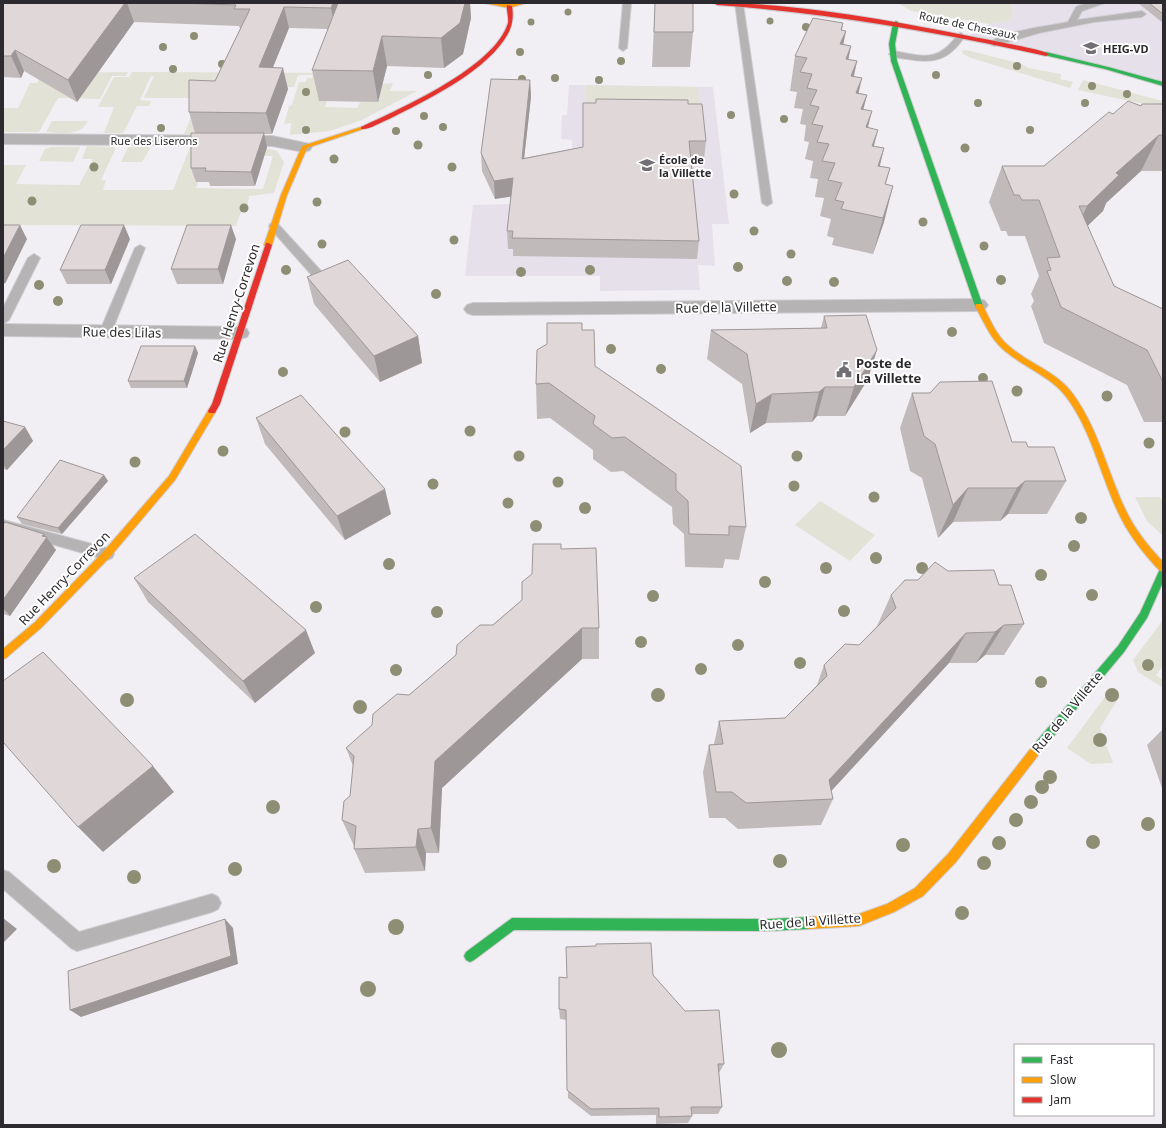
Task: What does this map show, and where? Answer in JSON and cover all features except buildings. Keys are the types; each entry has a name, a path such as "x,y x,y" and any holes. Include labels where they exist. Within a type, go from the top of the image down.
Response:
{"street":[{"path":"486,3 509,6 523,3"},
{"name":"Route de Cheseaux","path":"718,3 800,9 896,24 994,42 1163,84"},
{"path":"304,147 361,129 389,117 412,105 474,67 490,53 508,29 512,13 509,6"},
{"path":"896,24 892,44 909,108 979,305 998,340 1007,349 1070,394 1081,413 1123,514 1143,546 1163,568"},
{"name":"Rue des Liserons","path":"3,139 272,141 304,147"},
{"name":"Rue Henry-Correvon","path":"3,655 38,626 108,554 172,478 216,404 284,195 304,147"},
{"name":"Rue de la Villette","path":"472,308 979,305"},
{"name":"Rue des Lilas","path":"3,330 240,333"},
{"name":"Rue de la Villette","path":"470,956 512,924 769,925 859,920 890,908 919,892 952,858 1023,765 1121,649 1144,615 1163,572"}],"lane":[{"path":"623,48 627,3"},
{"path":"1072,22 1079,9 1084,6 1100,3"},
{"path":"739,4 767,203"},
{"path":"994,42 1010,35 1072,22 1142,14"},
{"path":"894,54 920,58 942,57 954,48 961,36"},
{"path":"274,226 331,290"},
{"path":"106,331 140,248"},
{"path":"3,320 34,258"},
{"path":"3,525 108,554"},
{"path":"3,878 77,942 212,903"}],"shaded area":[{"path":"898,3 1010,3 1014,14 1008,21 989,24 911,11"},
{"name":"HEIG-VD","path":"1010,3 1163,3 1163,84 967,37 989,24 1008,21 1014,14"},
{"path":"966,50 1022,64 1028,68 1061,74 1060,79 1073,82 1070,88 971,58 963,54 962,51"},
{"path":"128,72 126,76 112,76 100,99 58,98 39,132 3,132 3,108 18,108 30,83 37,83 43,73"},
{"path":"132,72 335,73 325,107 357,108 360,102 378,102 382,84 393,83 390,91 417,91 362,120 330,131 290,135 291,123 284,124 289,106 292,105 299,82 305,82 307,78 312,78 313,75 298,75 294,87 229,87 197,134 184,134 199,98 144,98 154,76 151,76 140,100 151,101 149,106 137,106 123,133 104,133 114,107 98,107 114,77 129,77"},
{"path":"1083,80 1163,101 1163,108 1078,90"},
{"name":"École de la Villette","path":"569,85 713,87 729,224 712,224 715,266 698,265 700,290 600,291 600,276 465,276 473,205 512,204 571,191 572,140 561,139 562,115 567,115"},
{"path":"586,85 698,87 700,115 585,114"},
{"path":"52,121 88,121 85,126 75,132 46,132"},
{"path":"87,146 114,147 115,150 101,180 106,180 103,190 173,190 190,147 206,147 203,167 196,188 263,189 273,156 251,156 261,147 277,151 284,162 274,193 249,196 247,209 242,209 236,226 3,225 3,165 26,165 16,184 79,185 93,159 82,159"},
{"path":"51,147 80,147 73,162 39,161 45,149"},
{"path":"128,147 151,147 142,162 121,162"},
{"path":"1135,497 1160,497 1163,503 1163,536 1147,521"},
{"path":"820,501 875,535 850,561 795,525"},
{"path":"1163,620 1163,666 1156,675 1163,680 1163,688 1138,672 1133,660"},
{"path":"1111,689 1120,696 1100,728 1113,763 1091,764 1067,748"}],"traffic: fast":[{"path":"896,23 892,44 894,61 979,306"},
{"path":"1046,54 1106,68 1163,84"},
{"path":"1039,746 1121,649 1144,615 1163,572"},
{"path":"470,956 512,924 769,925 809,923"}],"traffic: slow":[{"path":"487,3 509,6 523,3"},
{"path":"268,245 284,195 304,147 363,128"},
{"path":"979,306 1002,345 1014,355 1049,376 1070,396 1093,438 1126,520 1140,542 1163,568"},
{"path":"3,655 38,625 107,554 172,478 212,411"},
{"path":"809,923 859,920 890,908 919,892 952,858 1039,746"}],"traffic: jam":[{"path":"717,3 759,6 882,22 1046,54"},
{"path":"363,128 400,111 446,86 487,56 502,40 510,24 511,17 509,6"},
{"path":"212,411 216,404 268,245"}],"place":[{"name":"HEIG-VD","path":"1091,48"},
{"name":"École de la Villette","path":"647,165"},
{"name":"Poste de La Villette","path":"844,370"}]}
